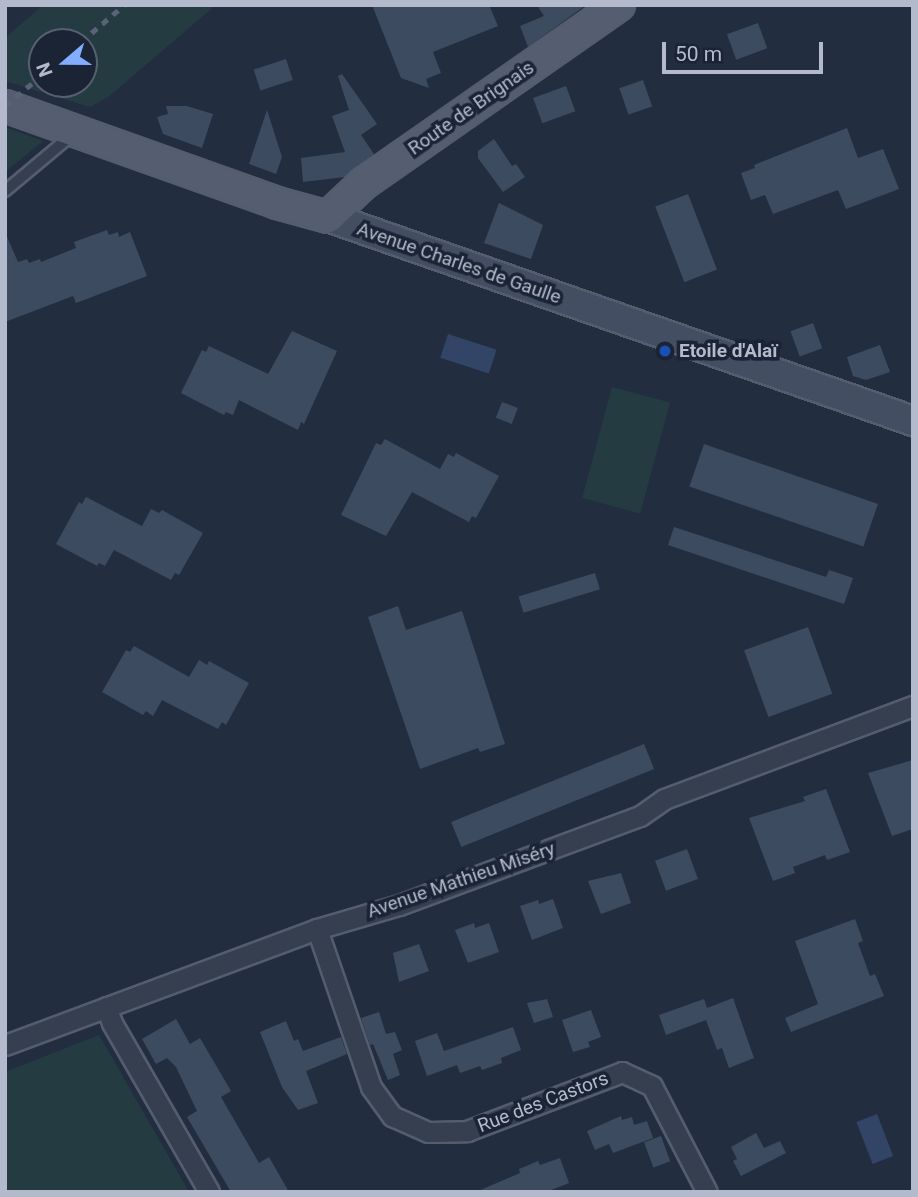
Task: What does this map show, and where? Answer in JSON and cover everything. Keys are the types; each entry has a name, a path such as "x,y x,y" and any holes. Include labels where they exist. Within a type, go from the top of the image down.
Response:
{"main road":[{"name":"Route de Brignais","path":"328,217 363,183 619,5"},
{"name":"Avenue Charles de Gaulle","path":"5,106 277,203 328,217 913,421"}],"street":[{"name":"Avenue Mathieu Miséry","path":"5,1045 317,929 399,905 628,821 664,799 913,706"},
{"name":"Rue des Castors","path":"317,929 372,1087 392,1116 428,1132 467,1131 622,1072 652,1086 707,1192"},
{"path":"106,1007 112,1023 209,1192"}],"lane":[{"path":"5,191 78,130"}],"green space":[{"path":"43,5 216,5 108,97 90,107 61,98 98,98 98,28 28,28 28,88 5,81 5,38"},
{"path":"5,127 43,141 5,172"},
{"path":"612,387 670,403 640,514 582,498"},
{"path":"99,1035 189,1192 5,1192 5,1072"}],"water":[{"path":"448,334 497,350 489,374 440,358"},
{"path":"877,1114 893,1156 873,1164 856,1122"}],"building":[{"path":"372,5 489,5 498,26 433,52 441,73 426,79 429,88 401,78"},
{"path":"537,5 586,5 528,47 520,26 544,16"},
{"path":"758,23 767,48 736,60 727,34"},
{"path":"286,59 293,80 260,90 254,70"},
{"path":"342,74 377,124 361,135 374,154 345,177 303,182 301,158 345,152 332,116 349,110 338,76"},
{"path":"643,80 652,106 628,115 619,88"},
{"path":"566,86 575,111 542,123 533,98"},
{"path":"166,106 187,106 213,114 202,148 163,134 157,117 168,114"},
{"path":"267,110 282,157 276,174 249,164"},
{"path":"847,128 858,158 883,149 899,189 846,209 838,190 773,214 765,195 751,200 741,173 755,168 754,165"},
{"path":"494,139 512,166 516,164 525,177 503,192 478,158 478,151"},
{"path":"688,194 717,270 684,282 655,207"},
{"path":"499,203 543,225 531,259 484,243"},
{"path":"107,230 109,235 118,232 119,237 130,232 147,276 76,303 73,296 5,322 5,232 18,262 27,259 29,263 40,259 41,262 76,248 74,242"},
{"path":"813,323 822,348 800,357 790,331"},
{"path":"292,331 337,351 304,424 301,422 298,430 239,400 233,415 226,412 224,415 181,393 202,350 206,352 209,346 268,374"},
{"path":"880,345 890,372 866,380 853,376 847,357"},
{"path":"502,402 518,408 512,424 496,418"},
{"path":"385,439 440,469 448,454 454,457 456,453 499,476 476,518 472,516 469,522 412,492 386,536 341,515 376,443 381,445"},
{"path":"704,444 878,504 863,546 689,487"},
{"path":"86,497 142,526 151,509 159,513 162,510 203,533 179,575 175,573 171,580 114,550 105,566 99,563 97,566 56,544 79,502 82,504"},
{"path":"674,527 826,577 829,570 853,578 844,604 668,545"},
{"path":"595,573 600,589 523,613 518,596"},
{"path":"398,606 406,630 462,611 505,744 480,752 478,748 420,769 368,617"},
{"path":"808,627 832,694 768,717 744,650"},
{"path":"134,646 189,677 199,660 207,665 209,661 249,683 226,725 222,722 218,729 162,700 153,716 146,711 143,715 102,692 126,650 130,652"},
{"path":"644,744 654,769 461,847 451,822"},
{"path":"913,760 913,829 892,836 868,773"},
{"path":"826,789 850,852 827,860 825,855 793,867 795,873 773,881 749,818 805,801 803,797"},
{"path":"687,849 698,879 666,891 655,861"},
{"path":"621,873 631,903 601,914 588,881"},
{"path":"553,899 563,928 532,940 520,906 538,900 539,904"},
{"path":"855,919 863,941 858,943 870,976 875,974 884,996 791,1032 785,1018 818,1004 795,941"},
{"path":"474,923 475,928 489,923 499,952 468,963 455,930"},
{"path":"419,944 429,971 399,982 393,953"},
{"path":"733,998 754,1058 729,1068 722,1048 717,1050 706,1020 666,1035 659,1015 704,999 707,1008"},
{"path":"547,999 553,1017 534,1023 527,1003"},
{"path":"591,1010 601,1037 588,1042 590,1047 573,1052 562,1020"},
{"path":"379,1012 386,1034 395,1032 402,1050 393,1054 400,1075 388,1080 373,1044 370,1045 361,1018"},
{"path":"176,1019 190,1044 200,1038 231,1091 221,1097 259,1163 269,1157 289,1192 231,1192 187,1117 197,1111 176,1067 167,1058 156,1064 142,1039"},
{"path":"286,1021 294,1041 298,1039 303,1051 341,1037 347,1054 306,1071 318,1103 298,1110 282,1087 260,1032"},
{"path":"513,1027 521,1050 501,1058 502,1063 482,1070 480,1066 460,1073 457,1065 427,1076 415,1041 437,1033 444,1051"},
{"path":"621,1116 622,1120 632,1117 634,1125 647,1121 653,1138 613,1153 609,1144 595,1150 587,1131"},
{"path":"756,1133 764,1148 780,1141 786,1153 741,1176 733,1161 737,1159 731,1147"},
{"path":"661,1136 670,1161 653,1168 644,1142"},
{"path":"560,1158 569,1183 546,1192 476,1192 520,1173 519,1169 538,1161 540,1165"}],"railway":[{"path":"97,28 124,5"},
{"path":"5,106 28,87"}],"place":[{"name":"Etoile d'Alaï","path":"665,351"}]}
